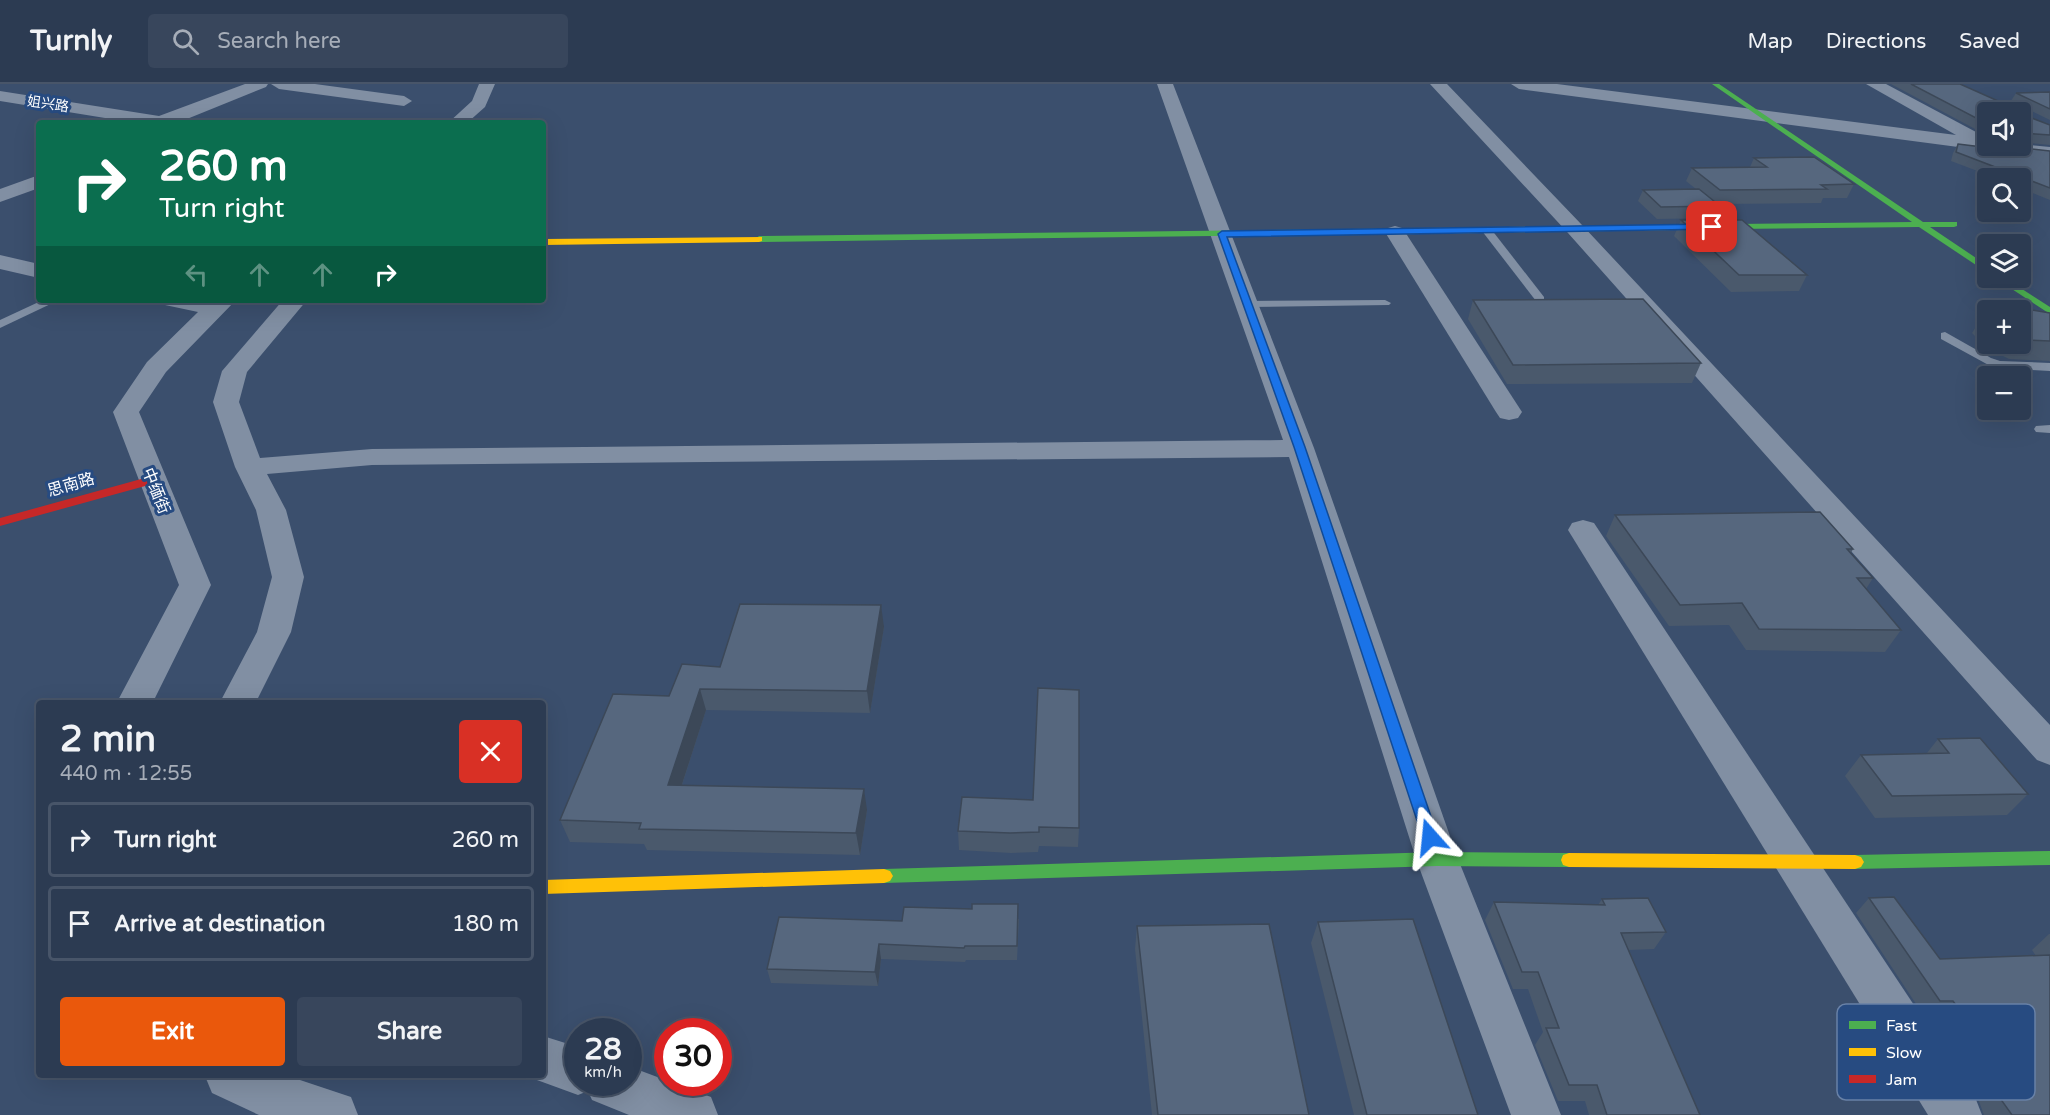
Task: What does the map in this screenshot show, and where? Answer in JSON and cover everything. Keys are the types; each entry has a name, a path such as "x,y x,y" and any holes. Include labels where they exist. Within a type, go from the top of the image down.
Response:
{"street":[{"path":"0,86 6,84"},
{"path":"169,120 260,84"},
{"path":"279,84 408,97 390,116"},
{"path":"460,120 479,103 488,84"},
{"path":"1165,84 1300,447 1437,859 1536,1115"},
{"path":"1438,84 1575,229 2050,750"},
{"path":"1519,84 1977,143"},
{"path":"1715,84 1977,263"},
{"path":"1738,84 1823,140"},
{"path":"1874,84 1977,139"},
{"name":"姐兴路","path":"0,96 151,120"},
{"path":"2031,151 2050,153"},
{"path":"0,196 36,182"},
{"path":"546,242 1487,231 1918,223 1958,226 1934,211"},
{"path":"1395,232 1509,412"},
{"path":"0,262 36,270"},
{"path":"2014,288 2050,312"},
{"path":"201,303 220,305"},
{"path":"239,700 274,632 288,577 271,510 249,467 226,402 235,371 292,303"},
{"name":"中缅街","path":"136,700 195,585 126,412 156,367 220,305"},
{"path":"249,467 372,457 1300,447"},
{"name":"思南路","path":"0,522 152,480"},
{"path":"1584,530 1887,1004"},
{"path":"546,887 1437,859 1797,863 2050,858"},
{"path":"546,1060 564,1066"},
{"path":"233,1078 254,1089 333,1115"},
{"path":"642,1096 693,1115"},
{"path":"1947,1100 1957,1115"}],"lane":[{"path":"1487,231 1540,300"},
{"path":"0,324 46,303"},
{"path":"1247,304 1385,303"},
{"path":"1945,336 1998,365 2050,367"}],"building":[{"path":"1911,84 1960,84 2000,102 1977,102 1977,118"},
{"path":"2050,92 2050,109 2016,93"},
{"path":"2031,118 2050,125 2050,135 2031,134"},
{"path":"1958,144 1977,146 1977,156 2031,156 2031,149 2050,151 2050,188 2031,181 2031,168 1998,168 1956,152"},
{"path":"1814,157 1854,184 1821,185 1827,189 1720,190 1692,168 1767,167 1754,158"},
{"path":"1699,189 1720,206 1661,207 1643,190"},
{"path":"1681,220 1742,220 1807,275 1739,275"},
{"path":"1643,299 1701,363 1513,365 1473,300"},
{"path":"2031,310 2050,313 2050,341 2031,340"},
{"path":"1820,512 1853,549 1847,549 1873,578 1857,578 1901,630 1759,629 1742,603 1680,605 1615,515"},
{"path":"740,604 881,605 867,691 700,689 668,785 864,789 856,833 639,829 641,823 560,820 613,694 669,696 682,664 720,667"},
{"path":"1038,688 1079,690 1079,828 1039,827 1039,832 1010,833 958,831 962,797 1033,800"},
{"path":"1980,738 2028,794 1892,796 1861,755 1949,753 1938,739"},
{"path":"1894,897 1940,959 2050,955 2050,1115 2012,1115 2002,1100 2035,1100 2035,1004 1955,1004 1953,1001 1940,1001 1869,898"},
{"path":"1648,898 1666,932 1621,933 1700,1115 1607,1115 1597,1085 1569,1085 1546,1028 1559,1028 1538,972 1522,972 1494,902 1605,905 1602,899"},
{"path":"972,904 1018,904 1017,946 965,946 964,948 879,944 875,972 767,969 779,917 902,921 904,907 972,909"},
{"path":"1413,919 1478,1115 1367,1115 1318,922"},
{"path":"1269,924 1309,1115 1158,1115 1137,926"}],"traffic: fast":[{"path":"1715,84 1977,263"},
{"path":"1735,227 1954,224"},
{"path":"759,239 1353,232"},
{"path":"2014,288 2050,311"},
{"path":"1855,862 2050,858"},
{"path":"884,876 1437,859 1569,860"}],"traffic: slow":[{"path":"1353,232 1735,227"},
{"path":"546,242 759,239"},
{"path":"1569,860 1855,862"},
{"path":"546,887 884,876"}],"traffic: jam":[{"path":"0,522 152,480"}],"route":[{"path":"1430,837 1300,447 1222,234 1712,227"}]}
